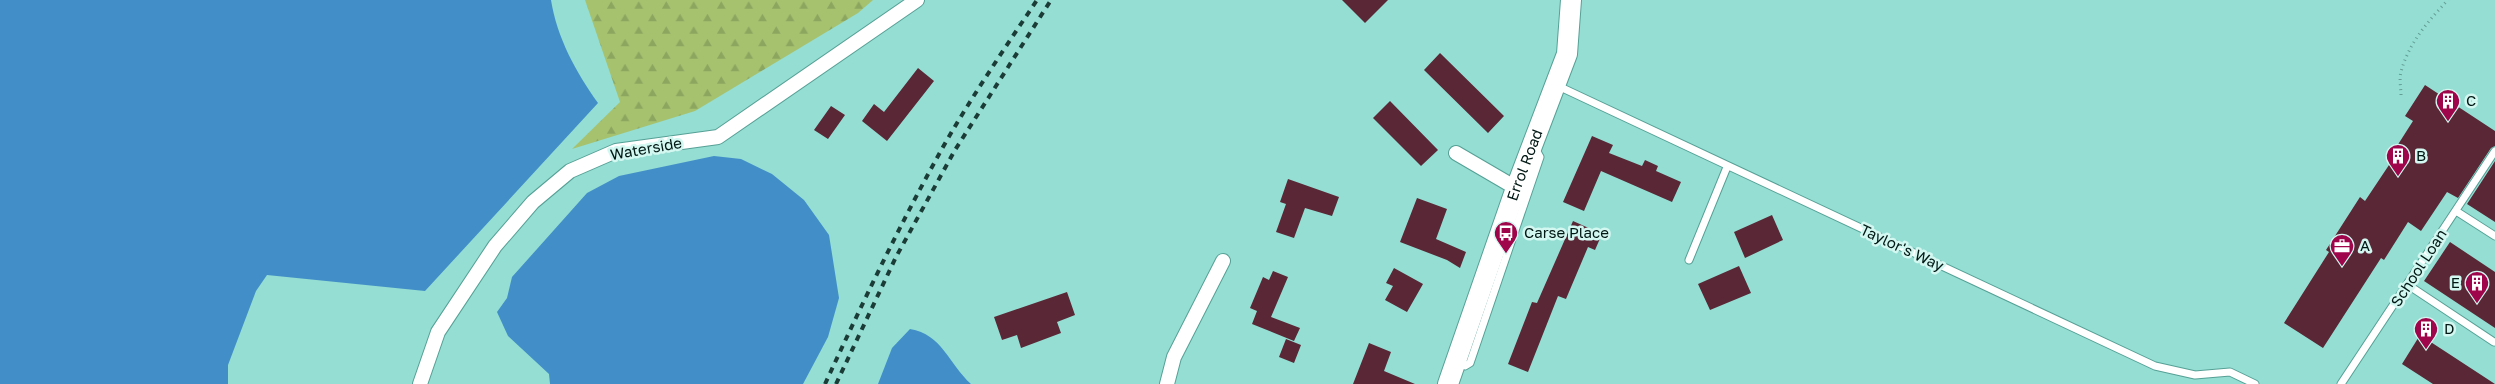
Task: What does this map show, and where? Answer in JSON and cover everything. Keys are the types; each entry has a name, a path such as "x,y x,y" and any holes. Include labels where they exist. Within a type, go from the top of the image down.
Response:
{"street":[{"name":"Waterside","path":"420,384 438,332 495,246 533,202 570,171 616,151 718,136 917,0"},
{"name":"Errol Road","path":"1448,384 1516,188 1567,54 1572,0"},
{"path":"1456,153 1516,188"},
{"path":"1167,384 1174,357 1224,261"}],"lane":[{"name":"Taylor's Way","path":"1556,85 1727,167 2155,366 2195,375 2230,372 2255,384"},
{"path":"1456,363 1464,366 1470,363 1540,157 1538,150 1532,146"},
{"name":"School Loan","path":"2341,384 2495,151"},
{"path":"1689,260 1727,167"},
{"path":"2456,211 2495,236"},
{"path":"2408,285 2494,342"}],"path":[{"path":"2401,95 2400,73 2409,48 2432,16 2448,0"}],"green space":[{"path":"585,0 873,0 858,13 695,111 572,149 620,102"}],"water":[{"path":"0,0 551,0 558,28 568,54 598,103 425,291 267,275 256,291 228,365 228,384 0,384"},
{"path":"714,156 741,159 772,174 804,200 829,235 839,298 828,337 803,384 550,384 549,374 508,336 497,312 507,298 512,277 587,193 619,176"},
{"path":"910,329 921,332 938,343 971,384 878,384 892,348"}],"building":[{"path":"1342,0 1388,0 1365,23"},
{"path":"1440,53 1504,116 1488,133 1424,70"},
{"path":"918,68 934,81 887,141 862,121 874,104 884,112"},
{"path":"2425,85 2495,131 2495,146 2491,148 2458,198 2447,192 2421,231 2408,222 2384,260 2381,258 2323,348 2284,323 2329,252 2326,250 2360,197 2365,201 2393,159 2390,157 2413,121 2405,116"},
{"path":"1390,101 1438,150 1421,166 1373,118"},
{"path":"831,106 845,115 828,139 814,130"},
{"path":"1592,136 1613,145 1609,153 1642,166 1645,160 1658,166 1656,171 1681,182 1672,202 1601,171 1584,211 1563,202"},
{"path":"2495,161 2495,222 2467,204"},
{"path":"1288,179 1339,197 1332,216 1305,208 1294,238 1276,232 1286,204 1280,202"},
{"path":"1417,198 1447,209 1436,239 1466,252 1460,268 1447,260 1400,242"},
{"path":"1772,215 1783,240 1745,258 1734,232"},
{"path":"1573,221 1602,234 1595,250 1588,247 1566,299 1558,296 1528,372 1508,364 1532,302 1537,303"},
{"name":"E","path":"2450,242 2495,272 2495,328 2424,281"},
{"path":"1739,266 1751,293 1710,310 1698,284"},
{"path":"1394,268 1423,284 1407,312 1385,300 1393,286 1386,283"},
{"path":"1273,271 1288,277 1271,317 1300,328 1294,341 1252,324 1257,311 1250,308 1263,277 1269,280"},
{"path":"1067,292 1075,315 1057,322 1061,333 1021,348 1017,335 1002,340 994,317"},
{"name":"D","path":"2420,335 2495,384 2433,384 2402,364"},
{"path":"1286,339 1301,345 1294,363 1279,357"},
{"path":"1369,343 1391,352 1384,371 1415,384 1353,384"}],"railway":[{"path":"825,384 882,264 943,147 977,91 1037,0"},
{"path":"836,384 896,257 955,150 1051,0"}],"place":[{"name":"C","path":"2448,122"},
{"name":"B","path":"2398,177"},
{"name":"Carse Place","path":"1506,254"},
{"name":"A","path":"2342,267"},
{"name":"E","path":"2477,304"},
{"name":"D","path":"2426,350"}]}
